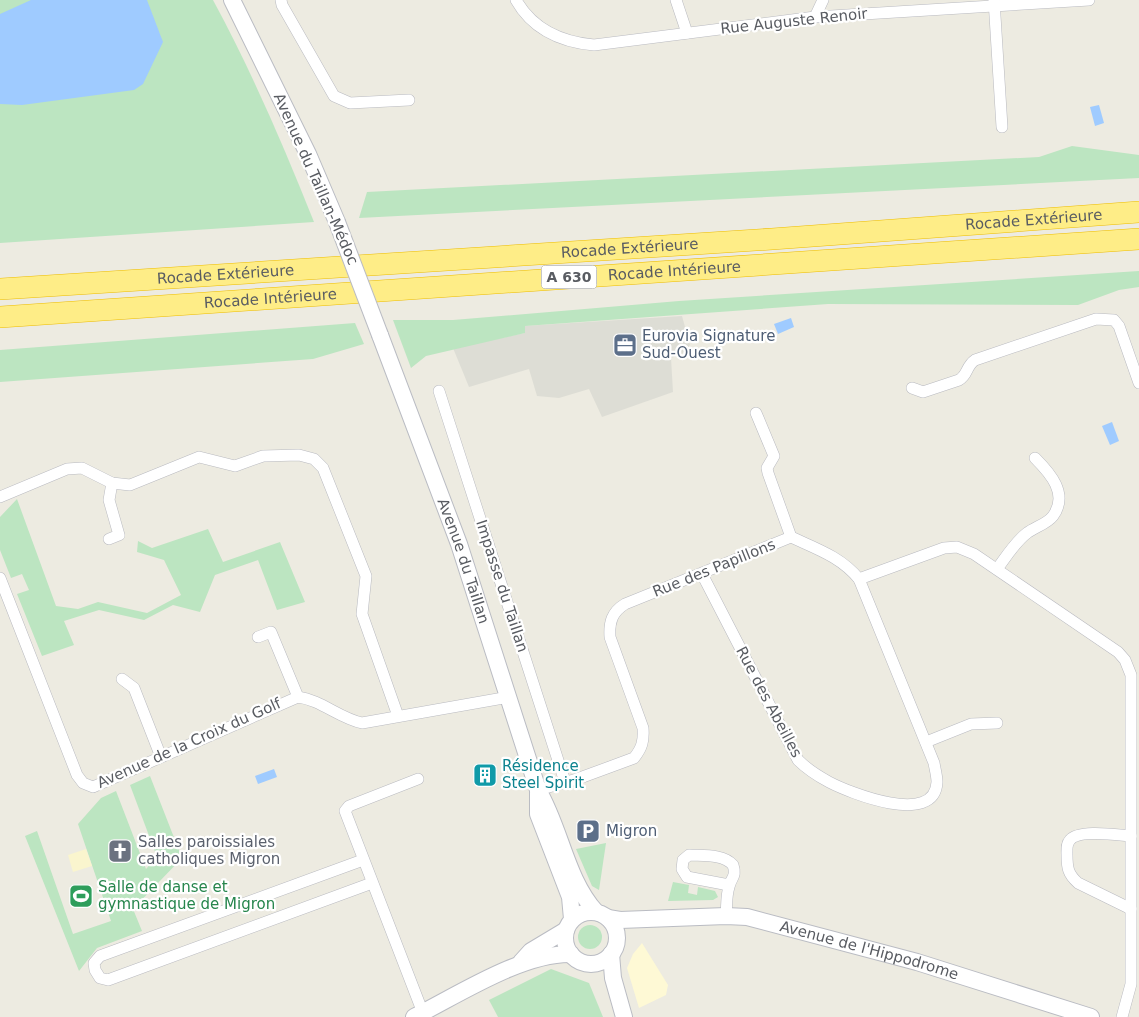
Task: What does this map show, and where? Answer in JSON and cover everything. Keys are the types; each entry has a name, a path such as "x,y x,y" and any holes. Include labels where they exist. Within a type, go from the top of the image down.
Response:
{"highway":[{"name":"Rocade Extérieure","path":"0,290 732,242 1139,212"},
{"name":"Rocade Intérieure","path":"0,317 1139,239"}],"street":[{"name":"Avenue du Taillan-Médoc","path":"232,0 308,154 337,222 380,335"},
{"path":"281,0 282,5 334,96 350,103 410,100"},
{"name":"Rue Auguste Renoir","path":"516,0 533,23 555,37 574,43 594,45 814,17 994,3 1089,0"},
{"path":"676,0 687,32"},
{"path":"814,17 823,0"},
{"path":"994,3 1002,126"},
{"path":"912,388 923,392 959,380 964,377 969,364 975,360 1096,319 1114,320 1119,326 1139,383"},
{"name":"Avenue du Taillan","path":"380,335 460,544 538,790 550,811 581,893 602,915"},
{"name":"Impasse du Taillan","path":"439,391 565,782"},
{"path":"756,413 774,456 767,468 768,473 791,537"},
{"path":"0,497 67,469 82,468 112,483 130,485 199,457 235,466 263,456 278,454 314,458 323,468 366,576 362,614 398,716"},
{"path":"997,569 1023,537 1053,516 1059,504 1059,490 1051,474 1035,458"},
{"path":"109,539 119,535 109,500 112,483"},
{"name":"Rue des Papillons","path":"538,790 634,758 640,751 644,741 643,728 610,637 610,626 613,616 625,604 791,537 836,557 850,567 860,579"},
{"path":"860,579 944,548 957,547 974,554 997,569 1118,652 1125,660 1131,675 1135,704 1131,836 1131,984 1122,1017"},
{"name":"Rue des Abeilles","path":"702,574 792,750 808,769 830,783 855,793 900,806 912,806 923,803 937,783 934,763 860,579"},
{"name":"Avenue de la Croix du Golf","path":"0,578 77,775 83,783 93,787 298,697 307,698 350,720 362,723 509,697"},
{"path":"258,637 271,632 298,697"},
{"path":"122,679 134,688 161,757"},
{"path":"926,742 972,724 997,723"},
{"path":"418,779 349,806 345,811 419,1015 517,965 558,954 571,954"},
{"name":"Avenue du Taillan","path":"538,790 538,814 570,897 569,925"},
{"path":"1131,836 1082,834 1070,839 1067,845 1067,869 1072,877 1078,883 1131,909"},
{"path":"363,860 100,956 94,963 95,970 100,978 108,980 372,883"},
{"path":"726,916 729,885"},
{"path":"517,965 532,951 569,925 579,914 602,915 615,929 614,948 622,1012"},
{"name":"Avenue de l'Hippodrome","path":"602,915 620,920 726,916 769,922 917,962 1091,1017"},
{"path":"569,925 565,943 571,954 590,964 605,960 642,919"},
{"path":"590,964 608,984 622,1012"}],"shaded area":[{"path":"682,316 690,345 682,354 671,358 673,392 602,417 589,389 559,398 537,396 529,369 469,387 453,348 525,333 524,326"},
{"path":"642,943 668,985 666,995 639,1008 627,968 633,954"}],"green space":[{"path":"0,0 213,0 267,110 314,222 0,243"},
{"path":"1072,146 1139,155 1139,178 359,218 367,192 1039,157"},
{"path":"1139,271 1139,287 1119,290 1078,305 828,304 525,326 525,333 426,356 411,368 393,320 453,320 679,301"},
{"path":"355,323 364,344 313,359 0,382 0,350"},
{"path":"17,499 56,606 78,609 98,602 147,613 181,595 164,560 137,552 138,541 152,548 208,529 223,562 280,542 305,602 277,610 258,560 215,575 200,612 173,605 144,620 99,610 64,621 74,645 42,656 17,594 29,590 22,574 11,578 0,550 0,517"},
{"path":"150,776 182,858 133,909 142,931 97,948 79,971 25,836 37,831 73,934 111,921 78,824 101,798 116,791 146,869 157,857 130,785"},
{"path":"606,843 599,890 592,886 576,849"},
{"path":"673,882 689,885 688,893 697,895 698,887 715,891 718,897 713,900 668,901"},
{"path":"590,925 595,926 601,932 601,942 595,948 590,949 585,948 579,942 578,937 579,932 585,926"},
{"path":"551,969 589,983 603,1017 498,1017 489,1000"}],"sand":[{"path":"86,849 92,866 73,872 68,855"}],"water":[{"path":"31,0 147,0 163,42 143,84 134,90 22,105 0,104 0,14"},
{"path":"1099,105 1104,123 1095,126 1090,107"},
{"path":"791,318 794,327 778,334 774,324"},
{"path":"1112,422 1119,441 1110,445 1102,426"},
{"path":"274,769 277,777 258,784 255,776"}],"place":[{"name":"Eurovia Signature Sud-Ouest","path":"625,345"},
{"name":"Résidence Steel Spirit","path":"485,775"},
{"name":"Migron","path":"588,831"},
{"name":"Salles paroissiales catholiques Migron","path":"120,851"},
{"name":"Salle de danse et gymnastique de Migron","path":"81,896"}]}
